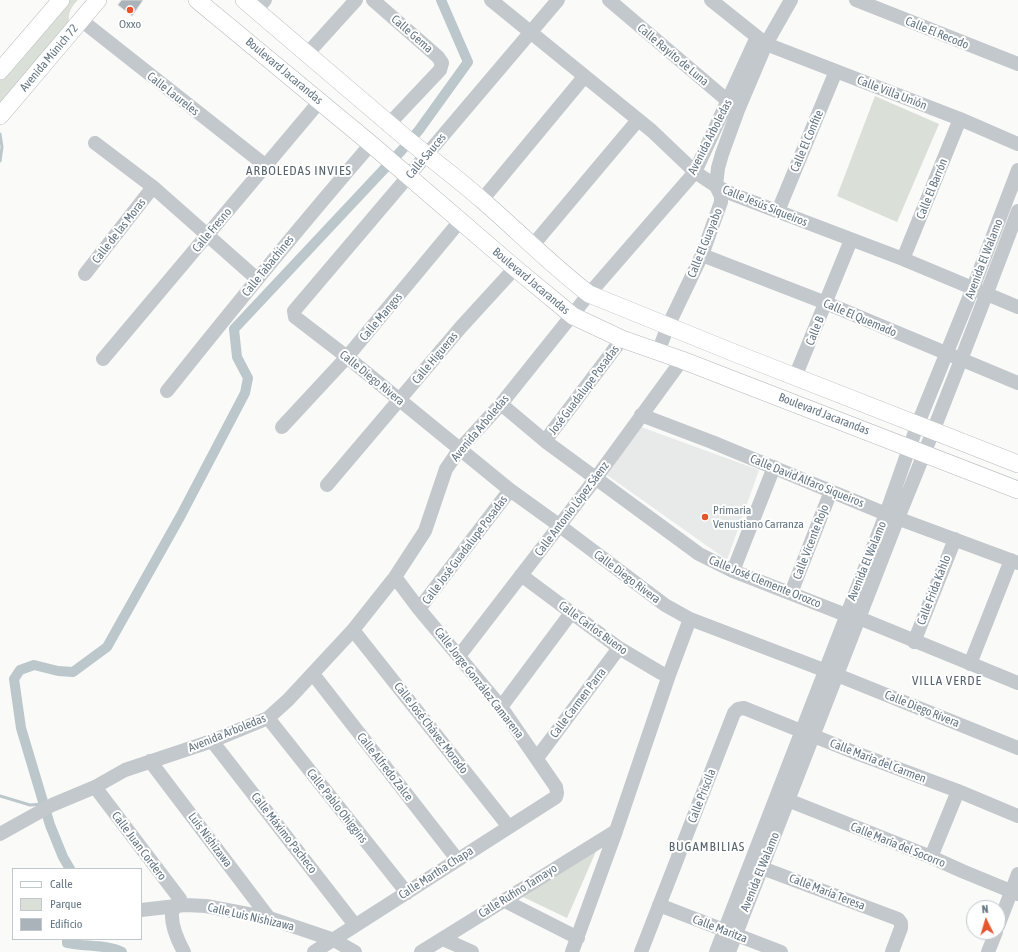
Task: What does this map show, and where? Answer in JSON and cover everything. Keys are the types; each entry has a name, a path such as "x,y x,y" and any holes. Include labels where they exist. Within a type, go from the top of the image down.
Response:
{"main road":[{"path":"0,72 61,0"},
{"name":"Avenida Múnich 72","path":"0,116 98,0"},
{"name":"Boulevard Jacarandas","path":"197,0 320,101 573,316 622,339 682,360 1018,490"},
{"name":"Boulevard Jacarandas","path":"255,4 306,54 421,151 482,200 571,280 589,294 795,377 1018,464"}],"street":[{"path":"306,54 356,0"},
{"name":"Calle Gema","path":"373,0 438,57 442,63 440,70 389,124"},
{"name":"Calle Jesús Siqueiros","path":"491,0 638,120 695,172 716,186 732,194 903,260 1018,307"},
{"name":"Calle Sauces","path":"294,311 397,166 421,151 530,33 558,0"},
{"name":"Calle Rayito de Luna","path":"609,0 733,105"},
{"name":"Calle Villa Unión","path":"712,0 762,41 960,119 1018,144"},
{"name":"Calle El Guayabo","path":"658,352 668,326 702,254 721,202 721,196 716,186 718,168 733,105 762,41 790,0"},
{"name":"Calle El Recodo","path":"856,0 1018,64"},
{"name":"Calle Laureles","path":"82,20 266,166"},
{"name":"Calle El Confite","path":"778,212 836,71"},
{"path":"482,200 584,77"},
{"name":"Calle Fresno","path":"103,359 320,101"},
{"name":"Avenida Arboledas","path":"0,834 52,805 95,787 125,770 212,741 268,718 288,700 353,630 395,577 425,531 446,469 459,450 501,404 573,316 589,294 695,172 733,105"},
{"name":"Calle El Barrón","path":"903,260 960,119"},
{"path":"533,245 638,120"},
{"path":"95,143 152,187 257,278"},
{"name":"Calle Tabachines","path":"167,391 257,278 371,144"},
{"name":"Avenida El Walamo","path":"716,952 729,933 783,799 917,450 947,354 1018,170"},
{"name":"Calle de las Moras","path":"85,274 152,187"},
{"name":"Avenida El Walamo","path":"925,428 961,360 1018,211"},
{"name":"Calle Mangos","path":"282,428 347,357 460,221"},
{"name":"Calle B","path":"795,377 852,240"},
{"name":"Calle El Quemado","path":"702,254 826,303 1018,383"},
{"name":"Calle Higueras","path":"327,485 461,327 515,268"},
{"name":"Calle Diego Rivera","path":"294,311 295,316 400,400 459,450 510,490 665,605 690,619 831,673 1018,748"},
{"name":"José Guadalupe Posadas","path":"546,441 622,339"},
{"name":"Calle Antonio López Sáenz","path":"459,656 560,526 682,360"},
{"name":"Calle José Clemente Orozco","path":"501,404 546,441 699,554 733,571 852,616 1018,683"},
{"name":"Calle David Alfaro Siqueiros","path":"641,416 712,442 892,516 1015,562"},
{"path":"733,571 774,468"},
{"name":"Calle José Guadalupe Posadas","path":"419,609 510,490"},
{"name":"Calle Vicente Rojo","path":"791,593 831,491"},
{"name":"Calle Frida Kahlo","path":"914,642 955,539"},
{"path":"970,664 1015,562"},
{"name":"Calle Carlos Bueno","path":"521,575 619,648 661,673 669,675"},
{"name":"Calle Jorge González Camarena","path":"395,577 419,609 501,707 556,787 557,794"},
{"path":"501,707 571,613"},
{"path":"572,952 690,619"},
{"name":"Calle José Chávez Morado","path":"353,630 509,827"},
{"name":"Calle Carmen Parra","path":"537,758 619,648"},
{"name":"Calle Alfredo Zalce","path":"313,674 457,859"},
{"name":"Calle María del Carmen","path":"738,709 744,708 856,753 958,791 1018,816"},
{"name":"Calle Priscila","path":"642,952 734,713 738,709"},
{"name":"Calle Pablo Ohiggins","path":"268,718 406,893"},
{"name":"Calle Máximo Pacheco","path":"212,741 355,925"},
{"name":"Luis Nishizawa","path":"150,761 270,918"},
{"name":"Calle Juan Cordero","path":"95,787 180,899 177,906"},
{"path":"931,857 958,791"},
{"name":"Calle Martha Chapa","path":"314,952 556,797 557,794"},
{"name":"Calle María del Socorro","path":"783,799 931,857 1015,893"},
{"name":"Calle Rufino Tamayo","path":"421,952 616,831"},
{"name":"Calle María Teresa","path":"756,866 898,919 901,923 901,928 892,952"},
{"path":"1006,910 1015,893 1018,874"},
{"path":"505,900 578,938"},
{"name":"Calle Luis Nishizawa","path":"142,910 194,905 270,918 334,940 355,952"},
{"name":"Calle Maritza","path":"659,905 781,952"},
{"path":"177,906 172,912 173,925 177,939 184,952"},
{"name":"Avenida El Walamo","path":"729,933 729,952"},
{"path":"443,939 472,952"},
{"path":"988,952 993,940"}],"shaded area":[{"name":"Primaria Venustiano Carranza","path":"641,427 759,470 727,560 607,475"}],"green space":[{"path":"67,0 78,0 70,10 69,22 0,106 0,79"},
{"path":"875,96 939,124 897,222 837,196"},
{"path":"597,849 567,918 521,896"}],"building":[{"name":"Oxxo","path":"122,0 143,0 132,16 118,5"}],"waterway":[{"path":"69,868 63,857 50,825 21,728 14,679 20,670 34,665 58,671 73,672 107,647 180,517 245,393 248,378 237,357 234,329 402,150 419,130 468,62 441,0"},
{"path":"0,134 2,147 0,161"},
{"path":"0,796 30,805 43,804"},
{"path":"67,940 67,943 116,949 122,952"}],"place":[{"name":"Oxxo","path":"130,10"},
{"name":"Primaria Venustiano Carranza","path":"705,517"}],"district":[{"name":"ARBOLEDAS INVIES","path":"299,171"},
{"name":"VILLA VERDE","path":"947,681"},
{"name":"BUGAMBILIAS","path":"707,847"}]}
